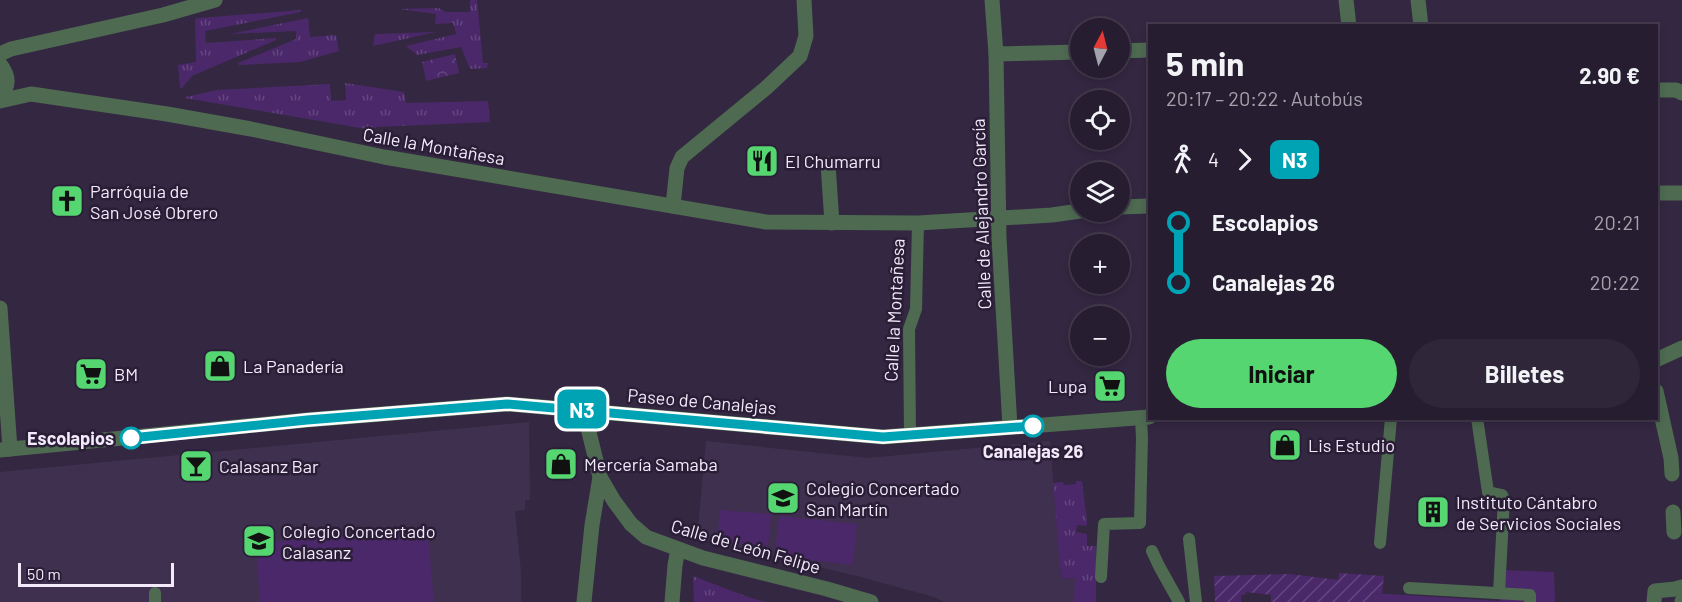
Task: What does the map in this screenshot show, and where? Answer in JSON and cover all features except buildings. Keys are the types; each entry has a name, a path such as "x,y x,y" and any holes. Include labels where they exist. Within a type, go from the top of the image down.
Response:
{"street":[{"path":"0,54 11,49 162,15 215,0"},
{"path":"673,206 677,168 682,157 766,88 800,56 806,36 804,0"},
{"name":"Calle de Alejandro García","path":"992,0 996,54 999,218 1010,427"},
{"path":"1346,0 1348,24"},
{"path":"1418,0 1420,24"},
{"path":"1130,51 1148,50"},
{"path":"996,54 1070,52"},
{"path":"4,69 31,94"},
{"path":"0,100 7,89 4,69"},
{"path":"1658,90 1676,90 1682,93"},
{"name":"Calle la Montañesa","path":"0,100 31,94 167,114 384,157 766,222 918,223 1070,213"},
{"path":"828,164 832,223"},
{"path":"1658,193 1682,193"},
{"path":"1130,207 1148,206"},
{"path":"0,308 5,450"},
{"path":"1658,359 1682,348"},
{"path":"1658,400 1671,458 1672,474"},
{"name":"Paseo de Canalejas","path":"5,450 299,421 507,404 871,436 1145,418"},
{"name":"Calle de León Felipe","path":"589,410 588,428 600,477 631,524 646,537 703,558 871,602"},
{"path":"584,602 592,525 600,477"},
{"path":"1673,512 1674,532"},
{"path":"672,602 678,549"},
{"path":"1654,602 1656,591 1680,595"}],"lane":[{"name":"Calle la Montañesa","path":"910,435 909,329 916,309 918,223"},
{"path":"1101,577 1104,524 1142,528 1145,418"},
{"path":"1380,543 1391,420"},
{"path":"1477,420 1488,492 1502,495 1504,499 1499,593"},
{"path":"1189,539 1196,602"},
{"path":"1152,550 1179,602"},
{"path":"1409,588 1530,595 1530,602"}],"shaded area":[{"name":"Colegio Concertado Calasanz","path":"529,422 530,500 525,500 525,510 515,511 521,572 521,602 0,602 0,472"},
{"path":"706,441 868,458 1050,441 1061,579 1075,578 1074,602 944,602 934,597 857,576 697,538"}],"green space":[{"path":"470,0 477,0 483,63 488,63 487,68 470,69 461,47 417,55 406,46 456,34 453,23 435,24 436,14 400,9 439,8 445,12 470,12"},
{"path":"301,10 301,12 205,31 206,43 276,38 276,40 192,76 180,88 178,65 196,62 195,19"},
{"path":"308,18 310,37 336,35 339,51 300,62 239,65 238,63 296,39 296,31 230,34"},
{"path":"436,32 373,46 375,34"},
{"path":"455,54 459,73 426,81 422,62"},
{"path":"345,83 404,92 406,103 488,101 490,122 377,127 372,130 185,98 216,90 330,84 331,101 346,100"},
{"path":"1076,481 1082,481 1087,526 1077,525 1076,532 1087,534 1087,546 1096,546 1096,602 1074,602 1075,578 1061,579 1053,483 1076,484"},
{"path":"720,510 771,514 768,546 717,542"},
{"path":"779,516 857,524 853,565 775,556"},
{"path":"427,526 434,602 260,602 256,544"},
{"path":"1503,570 1554,572 1555,602 1372,602 1373,593 1500,601"},
{"path":"1339,573 1384,576 1382,593 1373,593 1372,602 1271,602 1271,595 1246,592 1245,595 1241,595 1241,602 1215,602 1214,576 1290,574 1338,580"},
{"path":"693,576 748,597 766,602 694,602"}],"bus line":[{"name":"N3","path":"131,438 307,420 507,404 883,437 1033,426"}],"place":[{"name":"El Chumarru","path":"762,161"},
{"name":"Parróquia de San José Obrero","path":"67,201"},
{"name":"La Panadería","path":"220,366"},
{"name":"BM","path":"91,374"},
{"name":"Lupa","path":"1110,386"},
{"name":"Canalejas 26","path":"1033,426"},
{"name":"Escolapios","path":"131,438"},
{"name":"Lis Estudio","path":"1285,445"},
{"name":"Mercería Samaba","path":"561,464"},
{"name":"Calasanz Bar","path":"196,466"},
{"name":"Colegio Concertado San Martín","path":"783,498"},
{"name":"Instituto Cántabro de Servicios Sociales","path":"1433,512"},
{"name":"Colegio Concertado Calasanz","path":"259,541"}]}
